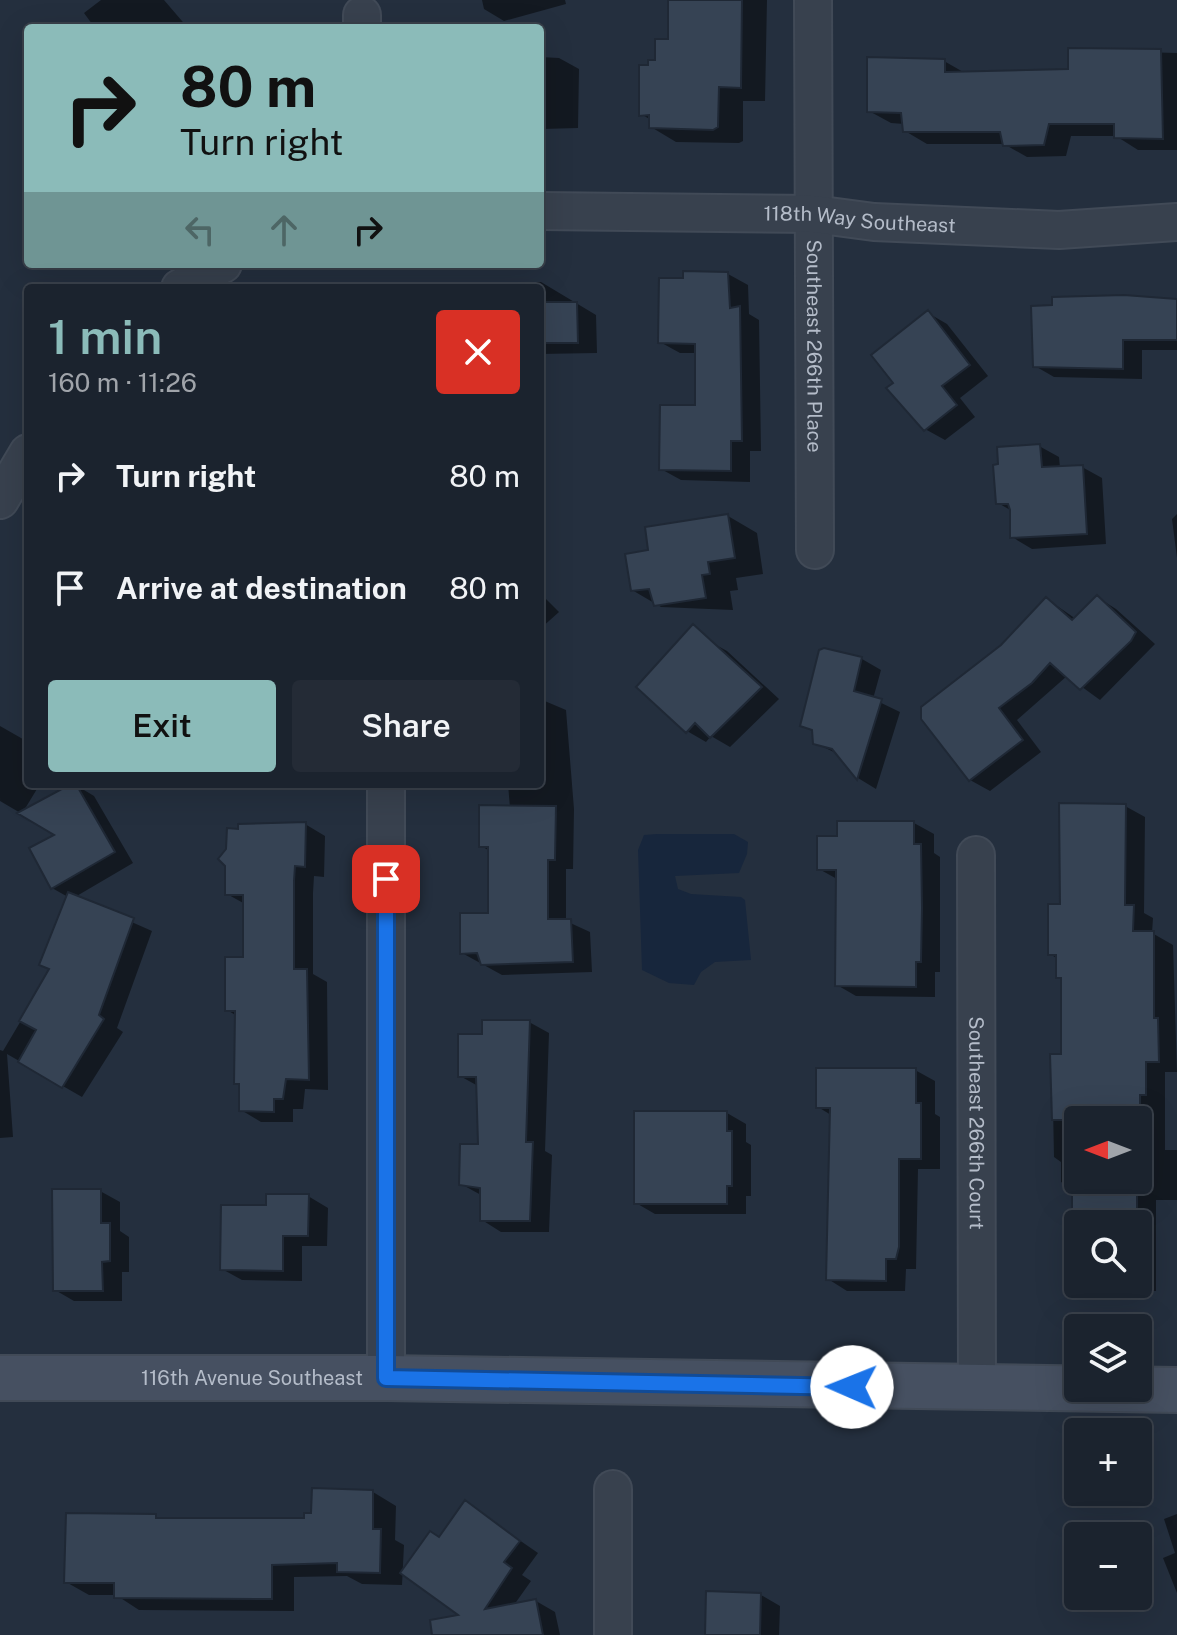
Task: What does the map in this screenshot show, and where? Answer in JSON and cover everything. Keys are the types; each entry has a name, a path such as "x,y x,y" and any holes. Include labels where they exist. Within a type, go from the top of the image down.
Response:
{"main road":[{"name":"116th Avenue Southeast","path":"0,1378 386,1378 977,1390 1177,1390"}],"street":[{"name":"Southeast 266th Place","path":"813,0 815,550"},
{"name":"118th Way Southeast","path":"544,211 814,214 874,222 1059,230 1177,222"},
{"path":"187,284 216,268"},
{"path":"0,500 24,460"},
{"path":"386,788 386,1378"},
{"name":"Southeast 266th Court","path":"976,855 977,1390"},
{"path":"613,1489 613,1635"}],"water":[{"path":"734,834 748,842 739,873 675,876 678,889 691,894 741,897 745,900 751,960 715,962 701,972 694,985 669,983 642,970 638,850 644,835"}],"building":[{"path":"668,0 742,0 741,88 719,87 718,127 713,130 649,128 649,115 639,116 639,65 648,65 648,60 655,60 655,39 668,39"},
{"path":"1068,48 1161,49 1163,139 1114,138 1114,124 1049,124 1044,145 1003,146 1000,132 903,132 901,113 867,112 867,57 945,59 945,72 1068,69"},
{"path":"683,271 728,272 730,308 740,306 742,441 731,441 731,471 659,470 660,405 695,405 695,344 658,343 659,278 683,278"},
{"path":"1124,295 1177,299 1177,340 1123,340 1123,369 1033,367 1031,306 1052,305 1052,297"},
{"path":"544,302 577,302 578,343 544,343"},
{"path":"928,310 970,365 942,386 957,405 924,431 886,388 893,383 871,355"},
{"path":"1040,444 1042,467 1083,465 1087,534 1010,538 1008,504 996,504 993,465 998,464 997,447"},
{"path":"728,514 735,558 708,562 710,574 702,575 706,598 654,606 649,589 631,591 625,554 648,550 645,527"},
{"path":"1097,595 1136,632 1131,641 1080,690 1050,663 1032,683 999,708 1023,740 969,781 921,719 921,707 1001,645 1046,597 1072,620"},
{"path":"693,624 762,687 710,738 695,723 686,733 636,687"},
{"path":"824,648 862,657 854,691 882,699 857,780 832,749 813,744 812,730 800,726 819,650"},
{"path":"64,788 78,788 115,852 51,889 29,848 54,835 17,813"},
{"path":"1059,803 1126,804 1125,905 1134,905 1133,931 1154,931 1154,1018 1158,1018 1159,1062 1146,1062 1146,1095 1140,1095 1140,1106 1064,1106 1064,1120 1052,1120 1050,1054 1061,1054 1061,978 1056,978 1056,955 1048,955 1048,904 1060,904"},
{"path":"479,805 556,806 555,860 548,860 548,919 571,919 573,962 481,965 477,953 460,954 460,913 488,913 488,847 479,847"},
{"path":"837,821 914,821 914,844 921,844 922,908 921,962 916,962 916,987 835,986 836,870 817,870 817,836 837,836"},
{"path":"306,822 305,867 295,866 294,969 307,969 309,1080 286,1079 283,1099 274,1099 274,1112 239,1111 239,1084 234,1084 235,1011 225,1011 225,957 243,957 243,895 225,895 225,866 218,859 226,849 227,828 238,829 238,824"},
{"path":"68,892 134,918 99,1015 104,1019 62,1088 18,1062 36,1030 19,1021 49,969 39,965"},
{"path":"482,1020 530,1020 526,1142 533,1142 530,1221 480,1221 480,1188 459,1185 460,1144 478,1144 476,1077 458,1077 458,1034 482,1034"},
{"path":"816,1068 916,1068 916,1103 921,1103 921,1159 899,1159 899,1247 896,1259 886,1259 886,1281 826,1280 830,1108 816,1108"},
{"path":"634,1111 727,1111 727,1131 732,1131 732,1186 727,1186 727,1204 634,1204"},
{"path":"52,1189 101,1189 101,1223 110,1223 110,1261 102,1262 103,1291 53,1291"},
{"path":"266,1194 309,1194 308,1236 283,1236 283,1271 220,1270 221,1205 266,1205"},
{"path":"1072,1194 1137,1194 1137,1210 1072,1210"},
{"path":"312,1488 373,1490 373,1529 381,1529 380,1573 337,1572 337,1563 272,1565 272,1599 114,1598 114,1583 64,1583 66,1513 156,1514 156,1518 304,1518 304,1513 311,1513"},
{"path":"465,1500 520,1541 504,1562 512,1568 485,1609 536,1599 543,1635 432,1635 430,1620 458,1615 400,1573 430,1531 439,1537"},
{"path":"706,1591 761,1593 760,1635 705,1635"}],"route":[{"path":"386,879 386,1378 852,1387"}]}
